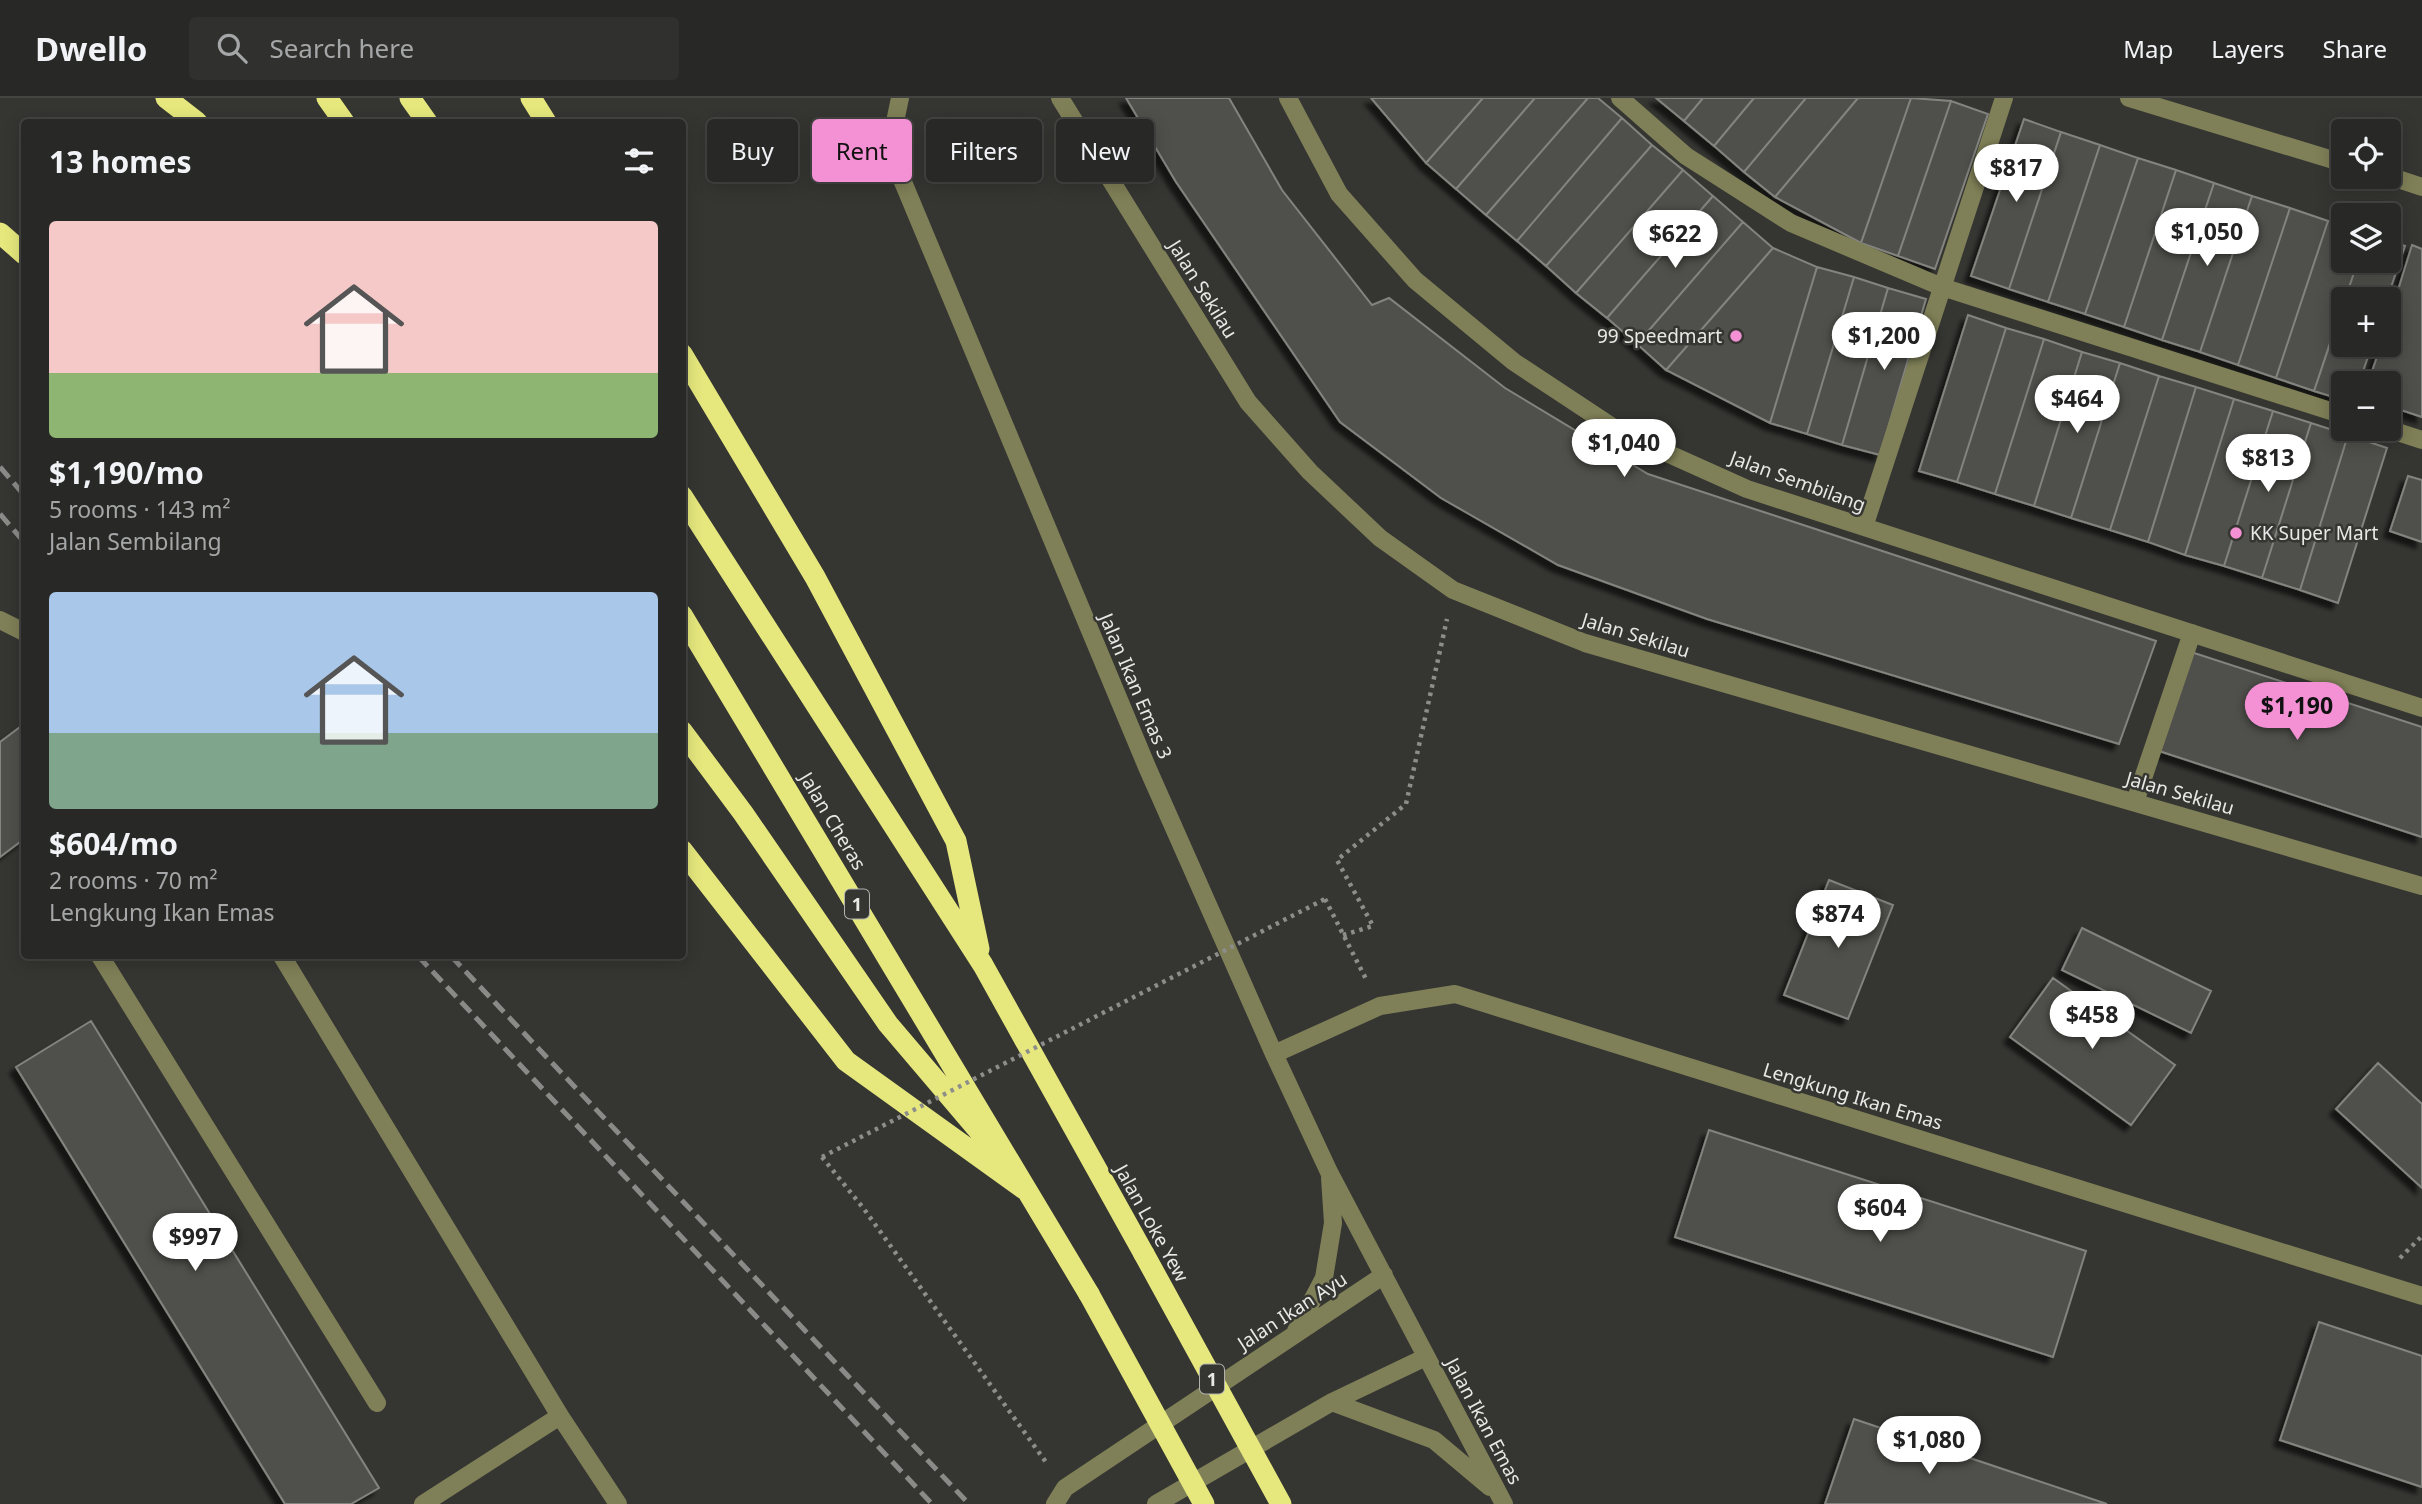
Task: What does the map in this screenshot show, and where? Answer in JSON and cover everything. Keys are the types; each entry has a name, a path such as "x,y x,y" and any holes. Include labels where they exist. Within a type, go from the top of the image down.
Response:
{"highway":[{"path":"166,98 196,119"},
{"path":"182,98 198,119"},
{"path":"327,98 342,119"},
{"path":"410,98 425,119"},
{"path":"531,98 544,119"},
{"path":"0,233 21,251"},
{"path":"686,361 815,577 956,841 983,965"},
{"name":"1","path":"686,502 983,965"},
{"name":"Jalan Cheras","path":"686,622 1032,1194"},
{"path":"686,736 743,813 888,1024 1032,1194"},
{"path":"686,855 846,1061 1032,1194"},
{"name":"Jalan Loke Yew","path":"983,965 1281,1504"},
{"name":"1","path":"1032,1194 1204,1504"}],"street":[{"name":"Jalan Ikan Emas 3","path":"900,98 896,117 898,170 1147,767 1329,1172 1384,1275"},
{"name":"Jalan Sekilau","path":"1060,98 1248,402 1310,472 1380,538 1453,590 1585,643 2422,886"},
{"name":"Jalan Sembilang","path":"1288,98 1339,194 1415,280 1514,362 1620,432 1748,489 2422,708"},
{"path":"1620,98 1686,156 1791,223 1942,287 2331,411"},
{"path":"1864,527 2004,98"},
{"path":"2129,98 2331,159"},
{"path":"2401,180 2422,187"},
{"path":"2401,433 2422,440"},
{"path":"0,620 21,630"},
{"path":"2135,802 2192,633"},
{"path":"102,959 377,1403"},
{"path":"284,959 559,1416 618,1504"},
{"name":"Lengkung Ikan Emas","path":"1274,1054 1380,1006 1455,993 2422,1296"},
{"path":"1294,1334 1324,1278 1333,1223 1329,1172"},
{"name":"Jalan Ikan Ayu","path":"1055,1504 1065,1488 1384,1275"},
{"name":"Jalan Ikan Emas","path":"1384,1275 1502,1499"},
{"path":"1156,1504 1332,1402 1426,1357"},
{"path":"1332,1402 1434,1440 1502,1499"},
{"path":"423,1504 559,1416"}],"path":[{"path":"1343,935 1373,926 1337,860 1406,804 1453,590"},
{"path":"1065,1488 864,1209 822,1157 1325,899 1380,1006"}],"building":[{"path":"1126,98 1229,98 1282,190 1372,305 1389,298 1505,388 1648,474 2156,641 2119,744 1707,619 1558,565 1441,498 1340,422 1176,182 1154,145 1154,119 1138,119"},
{"path":"1371,98 1483,98 1426,163"},
{"path":"1483,98 1535,98 1456,189 1426,163"},
{"path":"1535,98 1588,98 1486,215 1456,189"},
{"path":"1588,98 1598,98 1622,118 1517,241 1486,215"},
{"path":"1656,98 1703,98 1684,121"},
{"path":"1703,98 1754,98 1714,146 1684,121"},
{"path":"1754,98 1806,98 1744,172 1714,146"},
{"path":"1806,98 1858,98 1775,197 1744,172"},
{"path":"1858,98 1911,98 1861,243 1775,197"},
{"path":"1911,98 1951,101 1898,256 1861,243"},
{"path":"1951,101 1988,114 1935,269 1898,256"},
{"path":"1622,118 1652,145 1546,266 1517,241"},
{"path":"2024,119 2061,132 2009,289 1971,276"},
{"path":"2061,132 2100,145 2048,302 2009,289"},
{"path":"1652,145 1683,170 1576,293 1546,266"},
{"path":"2100,145 2138,158 2085,314 2048,302"},
{"path":"2138,158 2176,170 2124,327 2085,314"},
{"path":"1683,170 1713,196 1607,318 1576,293"},
{"path":"2176,170 2214,183 2162,340 2124,327"},
{"path":"2214,183 2252,196 2200,352 2162,340"},
{"path":"1713,196 1743,222 1637,344 1607,318"},
{"path":"2252,196 2290,208 2238,365 2200,352"},
{"path":"2290,208 2328,221 2276,378 2238,365"},
{"path":"2328,221 2331,222 2331,273 2354,273 2349,287 2331,287 2331,341 2314,391 2276,378"},
{"path":"1743,222 1773,248 1666,370 1637,344"},
{"path":"2412,245 2422,249 2422,417 2401,410 2401,371 2372,371 2377,357 2401,357 2399,287"},
{"path":"1773,248 1817,267 1770,423 1666,370"},
{"path":"1817,267 1854,277 1807,434 1770,423"},
{"path":"2354,273 2396,273 2391,287 2349,287"},
{"path":"1854,277 1888,288 1842,445 1807,434"},
{"path":"1888,288 1926,299 1880,455 1842,445"},
{"path":"1968,315 2006,328 1957,482 1919,471"},
{"path":"2006,328 2044,339 1995,494 1957,482"},
{"path":"2044,339 2082,352 2034,506 1995,494"},
{"path":"2331,340 2331,357 2368,357 2363,371 2331,371 2331,396 2314,391"},
{"path":"2082,352 2120,363 2071,518 2034,506"},
{"path":"2120,363 2159,376 2110,530 2071,518"},
{"path":"2159,376 2196,387 2148,542 2110,530"},
{"path":"2196,387 2234,399 2185,555 2148,542"},
{"path":"2234,399 2273,411 2224,566 2185,555"},
{"path":"2273,411 2311,423 2262,578 2224,566"},
{"path":"2311,423 2331,429 2331,441 2346,441 2300,590 2262,578"},
{"path":"2346,441 2366,441 2387,448 2338,603 2300,590"},
{"path":"2408,476 2422,480 2422,542 2390,531"},
{"path":"2188,651 2422,727 2422,837 2156,750"},
{"path":"21,726 21,841 0,857 0,742"},
{"path":"1829,880 1893,905 1848,1019 1784,995"},
{"path":"2082,928 2211,991 2191,1033 2062,970"},
{"path":"2053,978 2175,1065 2131,1125 2010,1037"},
{"path":"91,1021 379,1488 351,1504 285,1504 16,1067"},
{"path":"2378,1063 2422,1104 2422,1188 2336,1109"},
{"path":"1709,1130 2086,1251 2053,1357 1675,1237"},
{"path":"2319,1322 2422,1356 2422,1487 2280,1440"},
{"path":"1854,1419 2107,1504 1825,1504"}],"railway":[{"path":"0,467 21,492"},
{"path":"0,514 21,538"},
{"path":"421,959 932,1504"},
{"path":"454,959 969,1504"}],"place":[{"name":"99 Speedmart","path":"1736,336"},
{"name":"KK Super Mart","path":"2236,533"}]}
